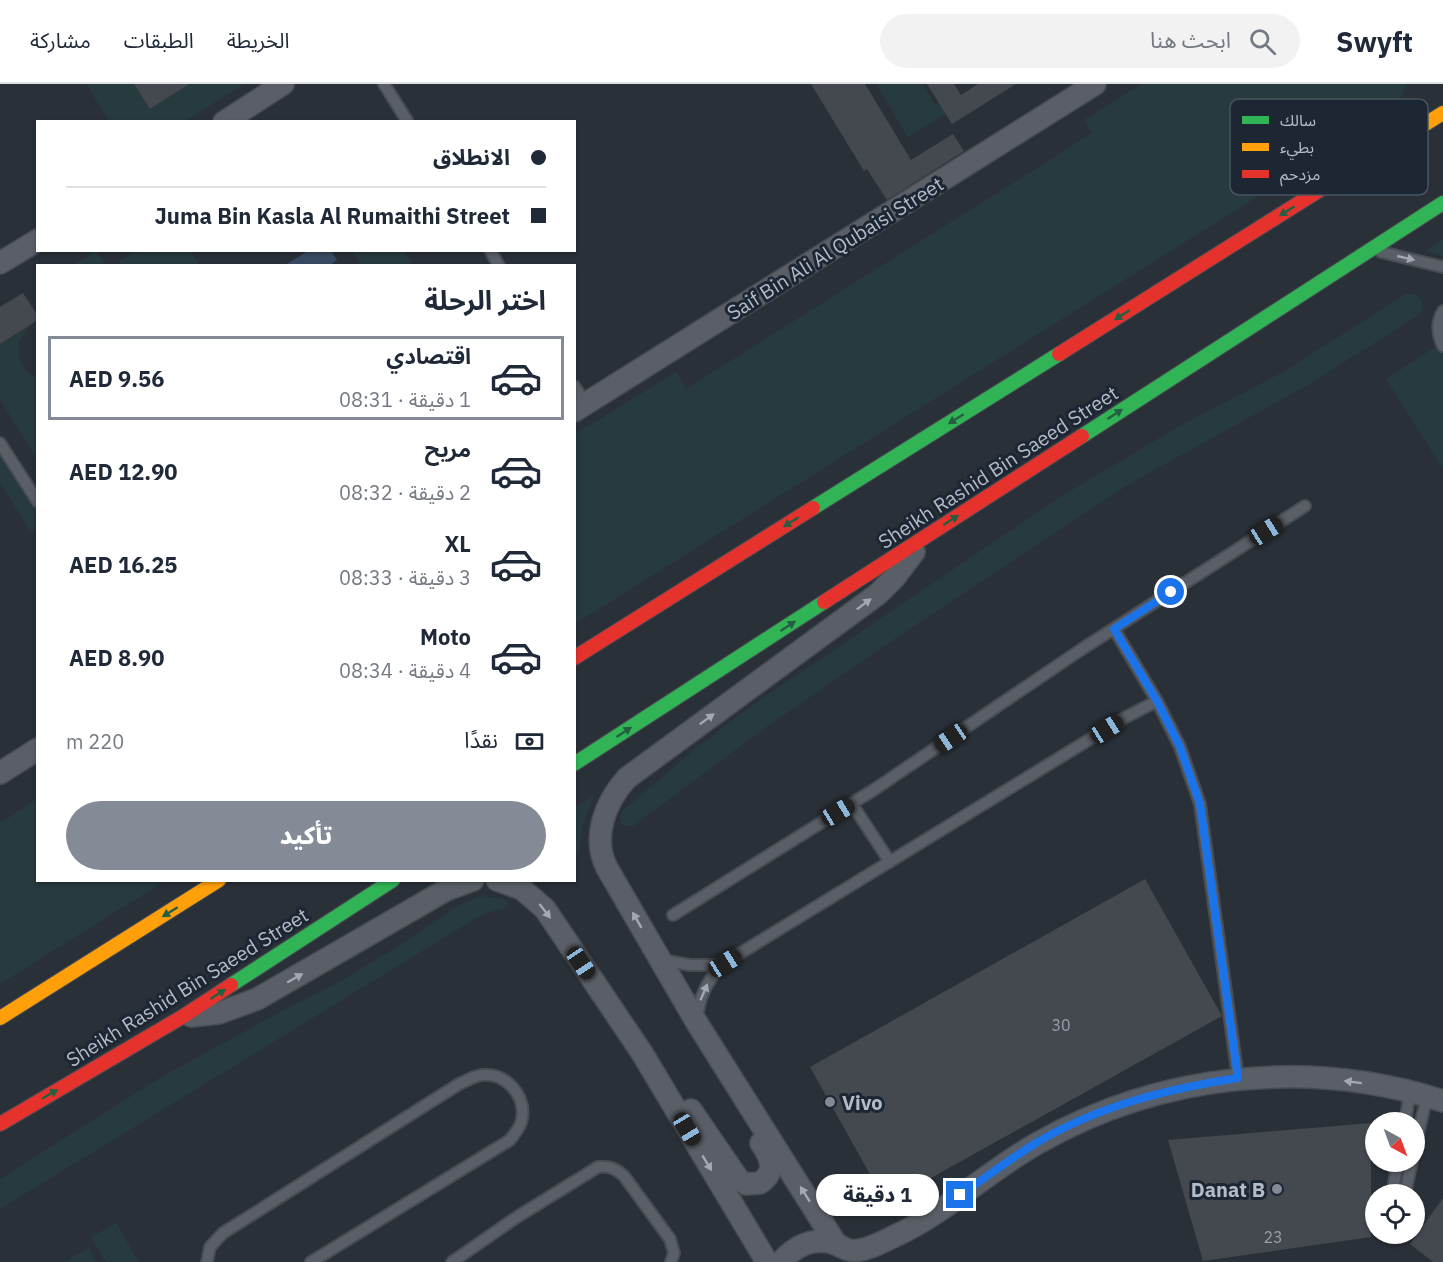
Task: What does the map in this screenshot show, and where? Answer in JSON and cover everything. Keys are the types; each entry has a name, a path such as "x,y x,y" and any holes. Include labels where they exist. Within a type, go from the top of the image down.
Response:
{"main road":[{"path":"1428,122 1443,113"},
{"path":"576,657 1312,195"},
{"name":"Sheikh Rashid Bin Saeed Street","path":"576,763 1443,203"},
{"path":"0,1018 216,882"},
{"name":"Sheikh Rashid Bin Saeed Street","path":"0,1124 182,1017 390,882"}],"street":[{"path":"227,120 283,84"},
{"name":"Saif Bin Ali Al Qubaisi Street","path":"580,408 1095,84"},
{"path":"0,263 36,241"},
{"path":"848,1252 697,1023 658,959 602,858 601,829 604,814 613,795 627,778 878,594 895,578 922,539"},
{"path":"0,773 36,750"},
{"path":"182,1017 219,1013 257,999 446,890 468,882"},
{"path":"503,882 522,889 545,909 642,1053 767,1262"},
{"path":"642,1053 672,1083 739,1180 746,1184 760,1183 770,1173 771,1158 704,1055 698,1040 697,1023"},
{"path":"781,1262 796,1248 805,1244 815,1242 848,1252 867,1248 899,1234 1037,1143 1084,1119 1134,1100 1185,1087 1238,1078 1289,1076 1392,1087 1427,1096"}],"lane":[{"path":"384,84 407,120"},
{"path":"1369,249 1443,267"},
{"path":"1443,311 1438,321 1443,346"},
{"path":"576,393 580,408"},
{"path":"0,443 36,499"},
{"path":"674,915 852,804 1114,629 1305,506"},
{"path":"1114,629 1157,701 1180,747 1200,804 1238,1078"},
{"path":"697,1023 698,1007 703,992 721,966 1126,717 1157,701"},
{"path":"852,804 890,862"},
{"path":"658,959 690,965 721,966"},
{"path":"207,1262 210,1247 223,1233 459,1084 481,1075 504,1080 513,1087 522,1108 522,1120 518,1131 510,1140 311,1262"},
{"path":"1413,1112 1427,1096"},
{"path":"1423,1112 1427,1096"},
{"path":"452,1262 517,1217 598,1167 608,1166 617,1169 624,1176 670,1239 674,1252 671,1262"}],"green space":[{"path":"86,84 134,84 150,109 189,84 244,84 187,120 108,120"},
{"path":"876,84 923,84 935,105 956,92 963,103 908,137"},
{"path":"1142,84 1406,84 1400,99 1230,99 1230,195 1260,195 576,623 576,433 676,372 686,389 1092,133 1084,120"},
{"path":"1443,239 1443,256 1425,251"},
{"path":"97,252 104,264 76,264"},
{"path":"134,252 192,252 199,264 121,264 119,261"},
{"path":"353,252 405,252 412,264 361,264"},
{"path":"1406,294 1415,294 1422,299 1423,308 1419,315 1308,385 1138,479 1100,503 769,725 633,826 624,826 621,823 622,811 748,708 1060,497 1183,424 1283,372"},
{"path":"36,321 24,333 19,352 26,370 36,378 36,457 0,400 0,344"},
{"path":"1438,345 1443,354 1443,469 1386,379"},
{"path":"0,448 36,506 36,528 31,532 0,483"},
{"path":"594,795 583,823 579,853 576,854 576,807"},
{"path":"36,800 36,882 163,882 0,984 0,823"},
{"path":"481,896 504,899 509,903 508,907 483,914 0,1209 0,1179 161,1077 332,986 403,943 457,906"},
{"path":"116,1223 139,1262 106,1262 91,1237"},
{"path":"89,1248 97,1262 64,1262"}],"water":[{"path":"306,252 332,252 337,260 331,264 287,264"}],"building":[{"path":"134,84 189,84 150,109"},
{"path":"811,84 865,84 911,160 953,134 964,151 887,200 867,169 864,171"},
{"path":"927,84 954,84 961,95 978,84 1016,84 952,124"},
{"path":"23,293 36,313 36,321 0,344 0,307"},
{"path":"1145,879 1222,1016 886,1203 810,1067"},
{"name":"Danat B","path":"1365,1124 1365,1172 1371,1172 1371,1184 1365,1184 1365,1238 1203,1261 1168,1140"},
{"path":"1443,1198 1443,1262 1433,1262 1410,1244 1425,1244 1425,1223"}],"traffic: fast":[{"path":"1082,436 1443,203"},
{"path":"813,508 1059,354"},
{"path":"576,763 824,602"},
{"path":"231,985 390,882"}],"traffic: slow":[{"path":"1428,122 1443,113"},
{"path":"0,1018 216,882"}],"traffic: jam":[{"path":"1059,354 1312,195"},
{"path":"824,602 1082,436"},
{"path":"576,657 813,508"},
{"path":"0,1124 182,1017 231,985"}],"place":[{"name":"Vivo","path":"830,1102"},
{"name":"Danat B","path":"1277,1189"}],"route":[{"path":"960,1195 1037,1143 1084,1119 1134,1100 1185,1087 1238,1078 1200,804 1180,747 1157,701 1114,629 1171,592"}]}
